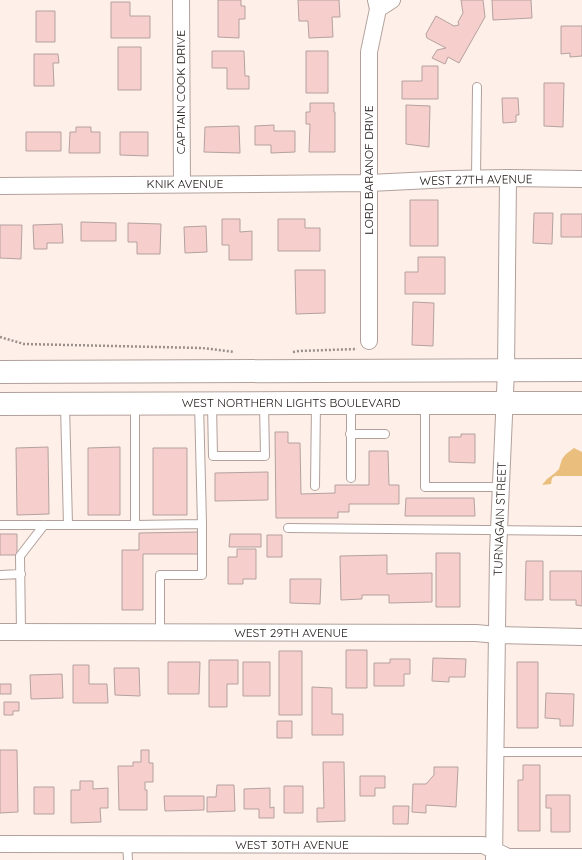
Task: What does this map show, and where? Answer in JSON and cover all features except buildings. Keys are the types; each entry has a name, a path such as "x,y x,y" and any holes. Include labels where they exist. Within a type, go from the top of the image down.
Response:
{"main road":[{"path":"0,372 582,370"},
{"name":"WEST NORTHERN LIGHTS BOULEVARD","path":"0,404 582,403"}],"street":[{"name":"CAPTAIN COOK DRIVE","path":"181,0 182,184"},
{"path":"377,5 392,0"},
{"name":"LORD BARANOF DRIVE","path":"366,346 370,184 369,52 377,5"},
{"name":"WEST 27TH AVENUE","path":"370,184 508,178 582,178"},
{"name":"TURNAGAIN STREET","path":"494,855 500,487 506,370 508,178"},
{"name":"KNIK AVENUE","path":"0,186 370,184"},
{"name":"WEST 29TH AVENUE","path":"0,632 476,633 497,636 582,637"},
{"name":"WEST 30TH AVENUE","path":"0,844 128,852 483,845 494,855 508,857 582,857"}],"lane":[{"path":"476,179 477,87"},
{"path":"206,403 213,456 265,456 264,403"},
{"path":"160,632 160,575 202,576 202,524 206,403"},
{"path":"315,486 316,403"},
{"path":"350,403 350,478"},
{"path":"425,403 425,487 500,487"},
{"path":"65,404 68,525"},
{"path":"135,404 135,525"},
{"path":"350,434 385,434"},
{"path":"0,525 202,524"},
{"path":"21,632 20,556 44,525"},
{"path":"288,528 582,531"},
{"path":"0,575 21,574"},
{"path":"496,752 582,752"}],"path":[{"path":"0,337 24,344 202,348 237,352"},
{"path":"292,352 356,349 366,346"}],"shaded area":[{"path":"574,448 582,452 582,476 555,476 552,478 551,484 542,485 559,469 562,459"}]}
